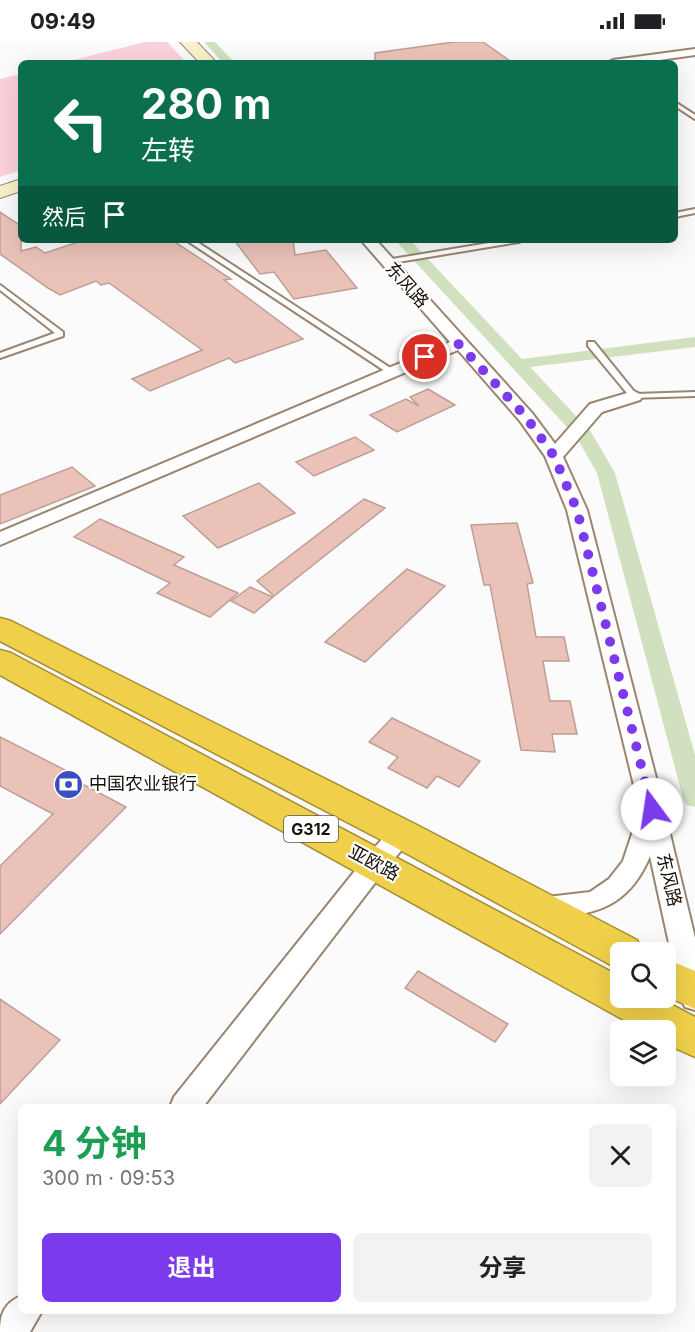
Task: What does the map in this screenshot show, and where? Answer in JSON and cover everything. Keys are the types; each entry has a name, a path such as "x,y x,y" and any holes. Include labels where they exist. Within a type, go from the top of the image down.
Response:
{"highway":[{"name":"G312","path":"0,628 402,834 610,945"},
{"name":"亚欧路","path":"0,661 610,992"},
{"name":"亚欧路","path":"640,1008 695,1038"}],"street":[{"path":"188,42 206,60"},
{"path":"634,60 695,51"},
{"path":"0,192 18,186"},
{"name":"东风路","path":"371,243 526,417 561,448 652,809 687,989"},
{"path":"0,539 459,344"},
{"path":"561,448 596,408 634,396"},
{"path":"537,907 594,901 611,893 625,879 639,853 652,809"},
{"path":"187,1104 375,864 402,834"},
{"path":"8,1332 23,1314"}],"lane":[{"path":"678,106 695,117"},
{"path":"678,214 695,211"},
{"path":"194,243 391,371"},
{"path":"386,261 500,243"},
{"path":"0,288 60,334 0,356"},
{"path":"0,343 11,352"},
{"path":"591,344 634,396 695,394"}],"shaded area":[{"path":"145,42 167,42 184,60 74,60"},
{"path":"18,75 18,171 0,177 0,79"}],"building":[{"path":"454,42 483,42 509,60 375,60 375,53"},
{"path":"0,212 18,224 18,243 21,243 21,251 36,247 45,253 75,243 177,243 231,279 224,280 303,339 235,363 229,358 150,391 132,379 202,350 109,283 101,285 96,281 60,295 0,254"},
{"path":"236,243 293,243 295,255 326,250 357,288 294,299 274,272 260,274"},
{"path":"428,389 455,405 397,432 370,415 406,399 419,406 410,397"},
{"path":"355,437 374,450 314,476 296,462"},
{"path":"72,467 95,486 0,524 0,495"},
{"path":"259,483 295,513 218,548 183,516"},
{"path":"364,499 385,508 274,596 257,581"},
{"path":"100,519 184,557 174,565 238,593 210,617 157,593 170,583 74,537"},
{"path":"517,523 533,583 527,584 536,637 564,637 569,661 543,661 550,701 570,701 577,734 552,734 555,752 521,750 490,585 484,585 471,525"},
{"path":"407,569 445,586 365,662 325,642"},
{"path":"250,587 273,597 254,613 231,601"},
{"path":"392,718 480,761 459,787 437,776 427,788 388,768 398,757 369,742"},
{"path":"0,737 73,774 69,777 126,807 0,934 0,866 53,814 0,786"},
{"path":"418,971 508,1024 495,1042 405,988"},
{"path":"0,999 60,1040 0,1104"}],"waterway":[{"path":"209,42 226,60"},
{"path":"405,243 585,436 606,473 695,798"},
{"path":"518,364 695,342"}],"place":[{"name":"中国农业银行","path":"68,784"}],"route":[{"path":"425,357 459,344 526,417 554,456 577,510 652,809"}]}
